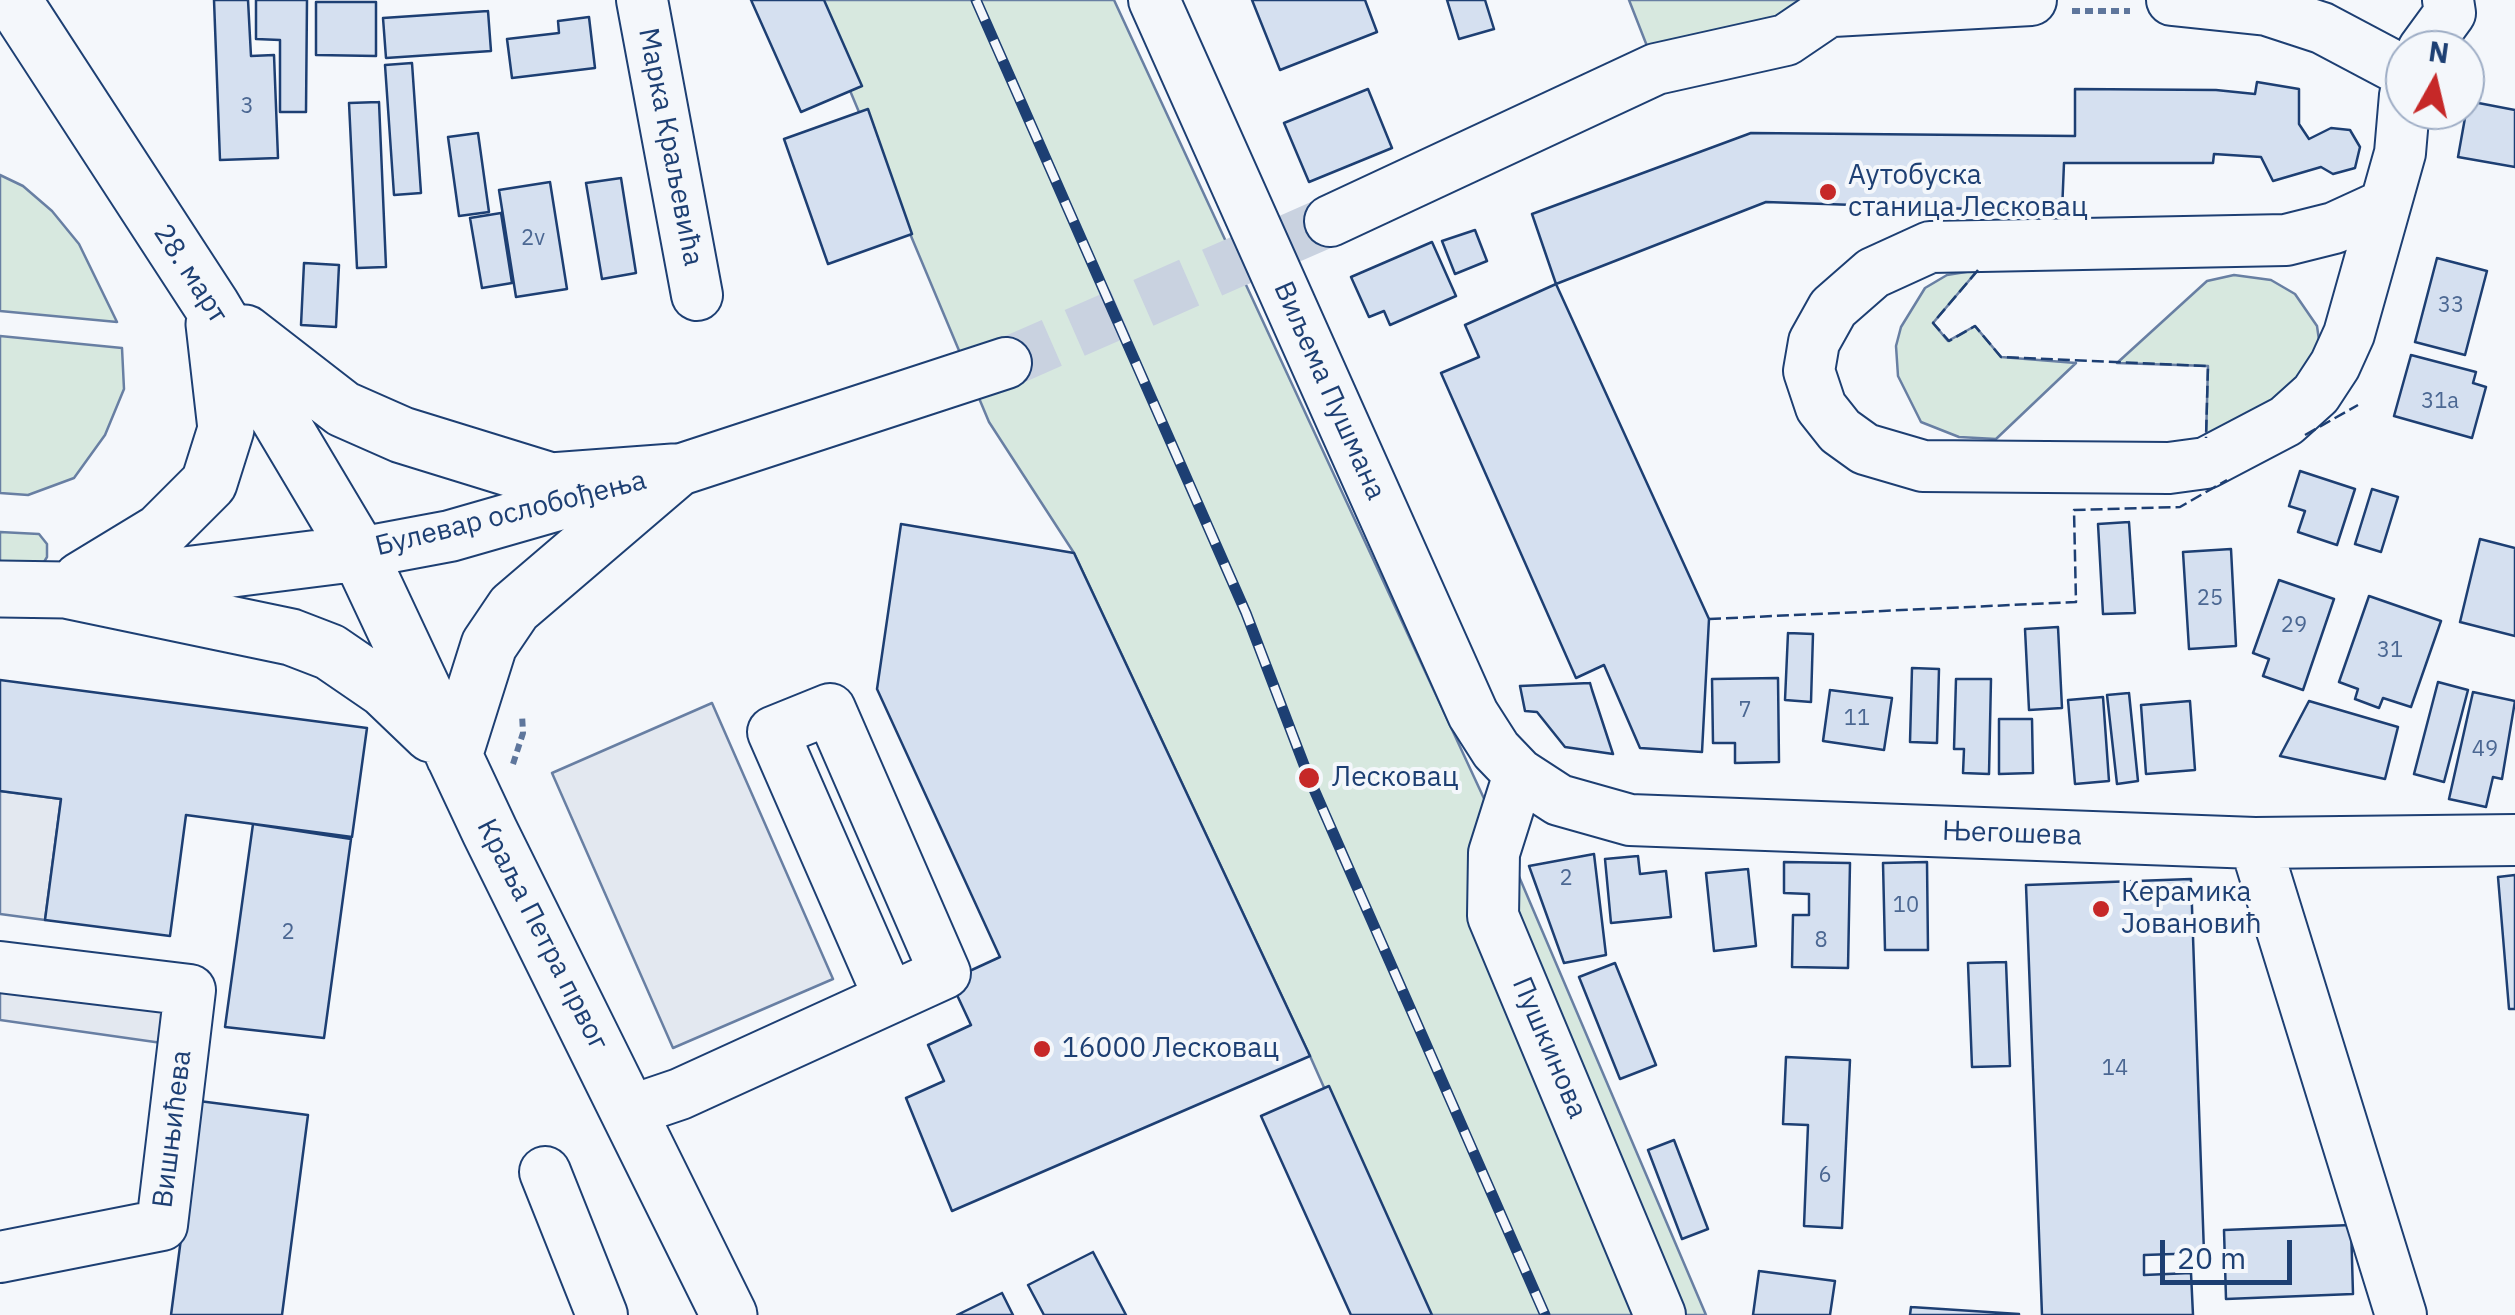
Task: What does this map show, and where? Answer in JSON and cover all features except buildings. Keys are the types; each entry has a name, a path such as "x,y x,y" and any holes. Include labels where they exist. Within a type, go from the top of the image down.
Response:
{"main road":[{"name":"28. март","path":"13,0 212,306 359,553"},
{"path":"212,306 343,408 402,435 551,481 673,472"},
{"path":"66,590 160,532 209,484 226,429 212,306"},
{"path":"66,590 291,637 330,652 384,689 454,756 489,645 514,608 547,575 673,472"},
{"name":"Булевар ослобођења","path":"0,588 66,590 359,553"},
{"name":"Краља Петра првог","path":"359,553 490,832 729,1315"}],"street":[{"name":"Марка Краљевића","path":"642,0 697,294"},
{"name":"Виљема Пушмана","path":"1154,0 1473,714 1496,750 1519,774"},
{"path":"2438,30 2450,12 2448,0"},
{"path":"2157,5 2267,10 2322,28 2385,61"},
{"path":"1330,221 1656,69 1786,40 1839,6 2048,6"},
{"path":"2382,206 2334,228 2286,240 1930,247 1872,273 1834,308 1814,342 1809,372 1821,407 1840,431 1865,449 1923,466 2169,468 2206,463 2286,421 2316,394 2349,334 2400,153 2402,130"},
{"name":"Булевар ослобођења","path":"359,553 450,536 673,472 1006,363"},
{"path":"630,1110 680,1094 945,973 830,709 773,732 889,997"},
{"name":"Његошева","path":"1519,774 1559,800 1630,820 2255,843 2515,840"},
{"name":"Пушкинова","path":"1519,774 1494,852 1492,916 1660,1315"},
{"path":"2255,843 2401,1315"},
{"name":"Вишњићева","path":"0,967 190,990 162,1225 0,1257"},
{"path":"545,1172 602,1315"}],"path":[{"path":"2048,6 2157,5"},
{"path":"490,832 524,733 522,701"}],"shaded area":[{"path":"812,0 1114,0 1506,846 1706,1315 1425,1315 1310,1056 1074,553 989,422"},
{"path":"1629,0 1845,0 1656,69"},
{"path":"0,175 23,186 52,211 79,244 117,322 0,311"},
{"path":"1978,270 1933,323 1948,341 1975,326 2001,357 2076,363 1996,439 1959,437 1921,422 1898,376 1896,346 1901,327 1925,288 1947,275"},
{"path":"2234,275 2271,280 2295,294 2317,326 2320,347 2302,387 2206,438 2208,366 2117,363 2207,281"},
{"path":"0,336 122,348 124,389 105,435 74,478 28,495 0,493"},
{"path":"0,532 39,534 47,544 47,557 41,567 0,567"},
{"path":"712,703 833,979 673,1048 552,773"},
{"path":"0,791 61,799 45,920 0,914"},
{"path":"0,967 190,990 183,1046 0,1020"}],"tunnel":[{"path":"1006,363 1330,221"}],"railway":[{"path":"976,0 1246,613 1309,778 1545,1315"}],"fence":[{"path":"1978,270 1933,323 1949,341 1975,326 2001,357 2208,366 2206,438"},
{"path":"2305,435 2358,405"},
{"path":"1709,619 2076,602 2074,510 2180,507 2227,480"}],"place":[{"name":"Аутобуска станица Лесковац","path":"1828,192"},
{"name":"Лесковац","path":"1309,778"},
{"name":"Керамика Јовановић","path":"2101,909"},
{"name":"16000 Лесковац","path":"1042,1049"}]}
